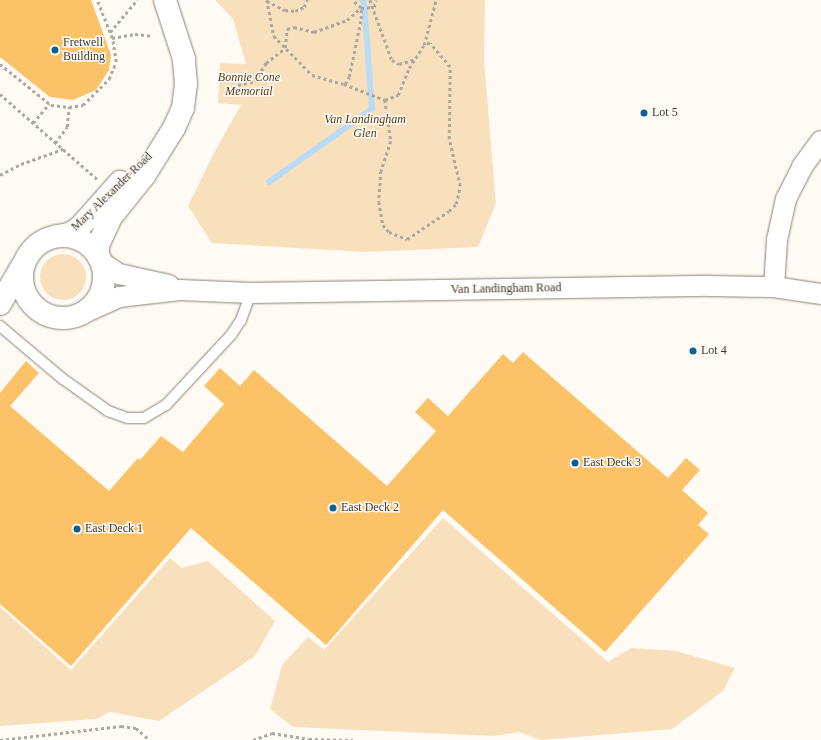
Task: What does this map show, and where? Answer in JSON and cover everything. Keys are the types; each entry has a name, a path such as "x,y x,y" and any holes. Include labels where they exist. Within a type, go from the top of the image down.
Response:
{"street":[{"name":"Mary Alexander Road","path":"88,311 97,301 103,289 104,276 98,245 111,218 144,176 163,142 174,128 183,108 186,84 184,59 165,0"},
{"path":"774,287 777,240 786,199 802,167 821,141"},
{"name":"Mary Alexander Road","path":"0,304 11,289 25,260 38,244 58,236 69,234 79,228 128,173 163,142"},
{"name":"Mary Alexander Road","path":"58,236 71,237 84,242 100,259"},
{"name":"Van Landingham Road","path":"100,259 127,277 191,290"},
{"path":"25,260 22,273 25,293 32,305 48,316"},
{"name":"Van Landingham Road","path":"88,311 127,295 191,290 251,293 774,287 821,294"},
{"path":"0,314 23,311 69,318 88,311"}],"lane":[{"path":"0,326 63,379 108,411 127,418 144,418 166,405 232,335 241,320 251,293"}],"path":[{"path":"0,64 49,104 69,107 83,105 109,79 116,62 112,38 97,0"},
{"path":"110,32 137,0"},
{"path":"267,0 285,10 295,11 304,7 307,0"},
{"path":"267,0 274,36 312,75 344,84 385,100 398,95 424,45 436,0"},
{"path":"352,0 361,8"},
{"path":"370,0 374,7 392,60 399,64 416,59"},
{"path":"374,7 376,0"},
{"path":"238,85 255,81 266,63 285,48 286,29 294,27 314,32 347,20 361,8 374,7"},
{"path":"344,84 350,77 358,42 361,8"},
{"path":"112,38 135,34 153,36"},
{"path":"385,100 391,142 382,171 379,202 386,229 407,239 449,211 456,204 460,186 449,139 450,67 430,43 424,45"},
{"path":"0,94 101,183"},
{"path":"33,123 49,104"},
{"path":"55,143 68,127 69,107"},
{"path":"0,175 26,162 63,150"},
{"path":"0,740 121,726 136,728 150,740"},
{"path":"253,740 272,733 309,739 353,740"}],"green space":[{"name":"Van Landingham Glen","path":"215,0 485,0 484,60 496,203 478,247 366,252 212,243 188,206 215,151 241,105 218,103 220,63 246,64 233,19"},
{"path":"63,254 76,258 82,264 86,277 82,290 76,296 63,300 50,296 44,290 40,277 44,264 50,258"},
{"path":"443,518 608,662 631,648 676,651 735,668 723,691 672,729 541,740 519,732 493,736 293,727 270,709 282,665 308,637 324,650"},
{"path":"170,558 182,568 208,561 275,621 255,656 159,721 110,712 96,719 0,726 0,607 71,670"}],"building":[{"name":"Fretwell Building","path":"0,0 91,0 111,55 109,70 96,90 73,100 50,97 0,57"},
{"path":"523,352 668,478 686,458 700,470 682,490 708,513 698,525 709,534 605,652 443,510 326,645 191,528 71,666 0,604 0,393 26,361 39,373 10,406 109,491 138,458 140,460 161,436 183,452 224,404 204,386 220,368 240,386 254,370 387,486 436,431 415,412 428,398 448,416 503,354 513,363"}],"waterway":[{"path":"269,182 372,109 364,3 362,0"}],"place":[{"name":"Fretwell Building","path":"55,50"},
{"name":"Lot 5","path":"644,113"},
{"name":"Lot 4","path":"693,351"},
{"name":"East Deck 3","path":"575,463"},
{"name":"East Deck 2","path":"333,508"},
{"name":"East Deck 1","path":"77,529"}],"park label":[{"name":"Bonnie Cone Memorial","path":"249,85"}]}
